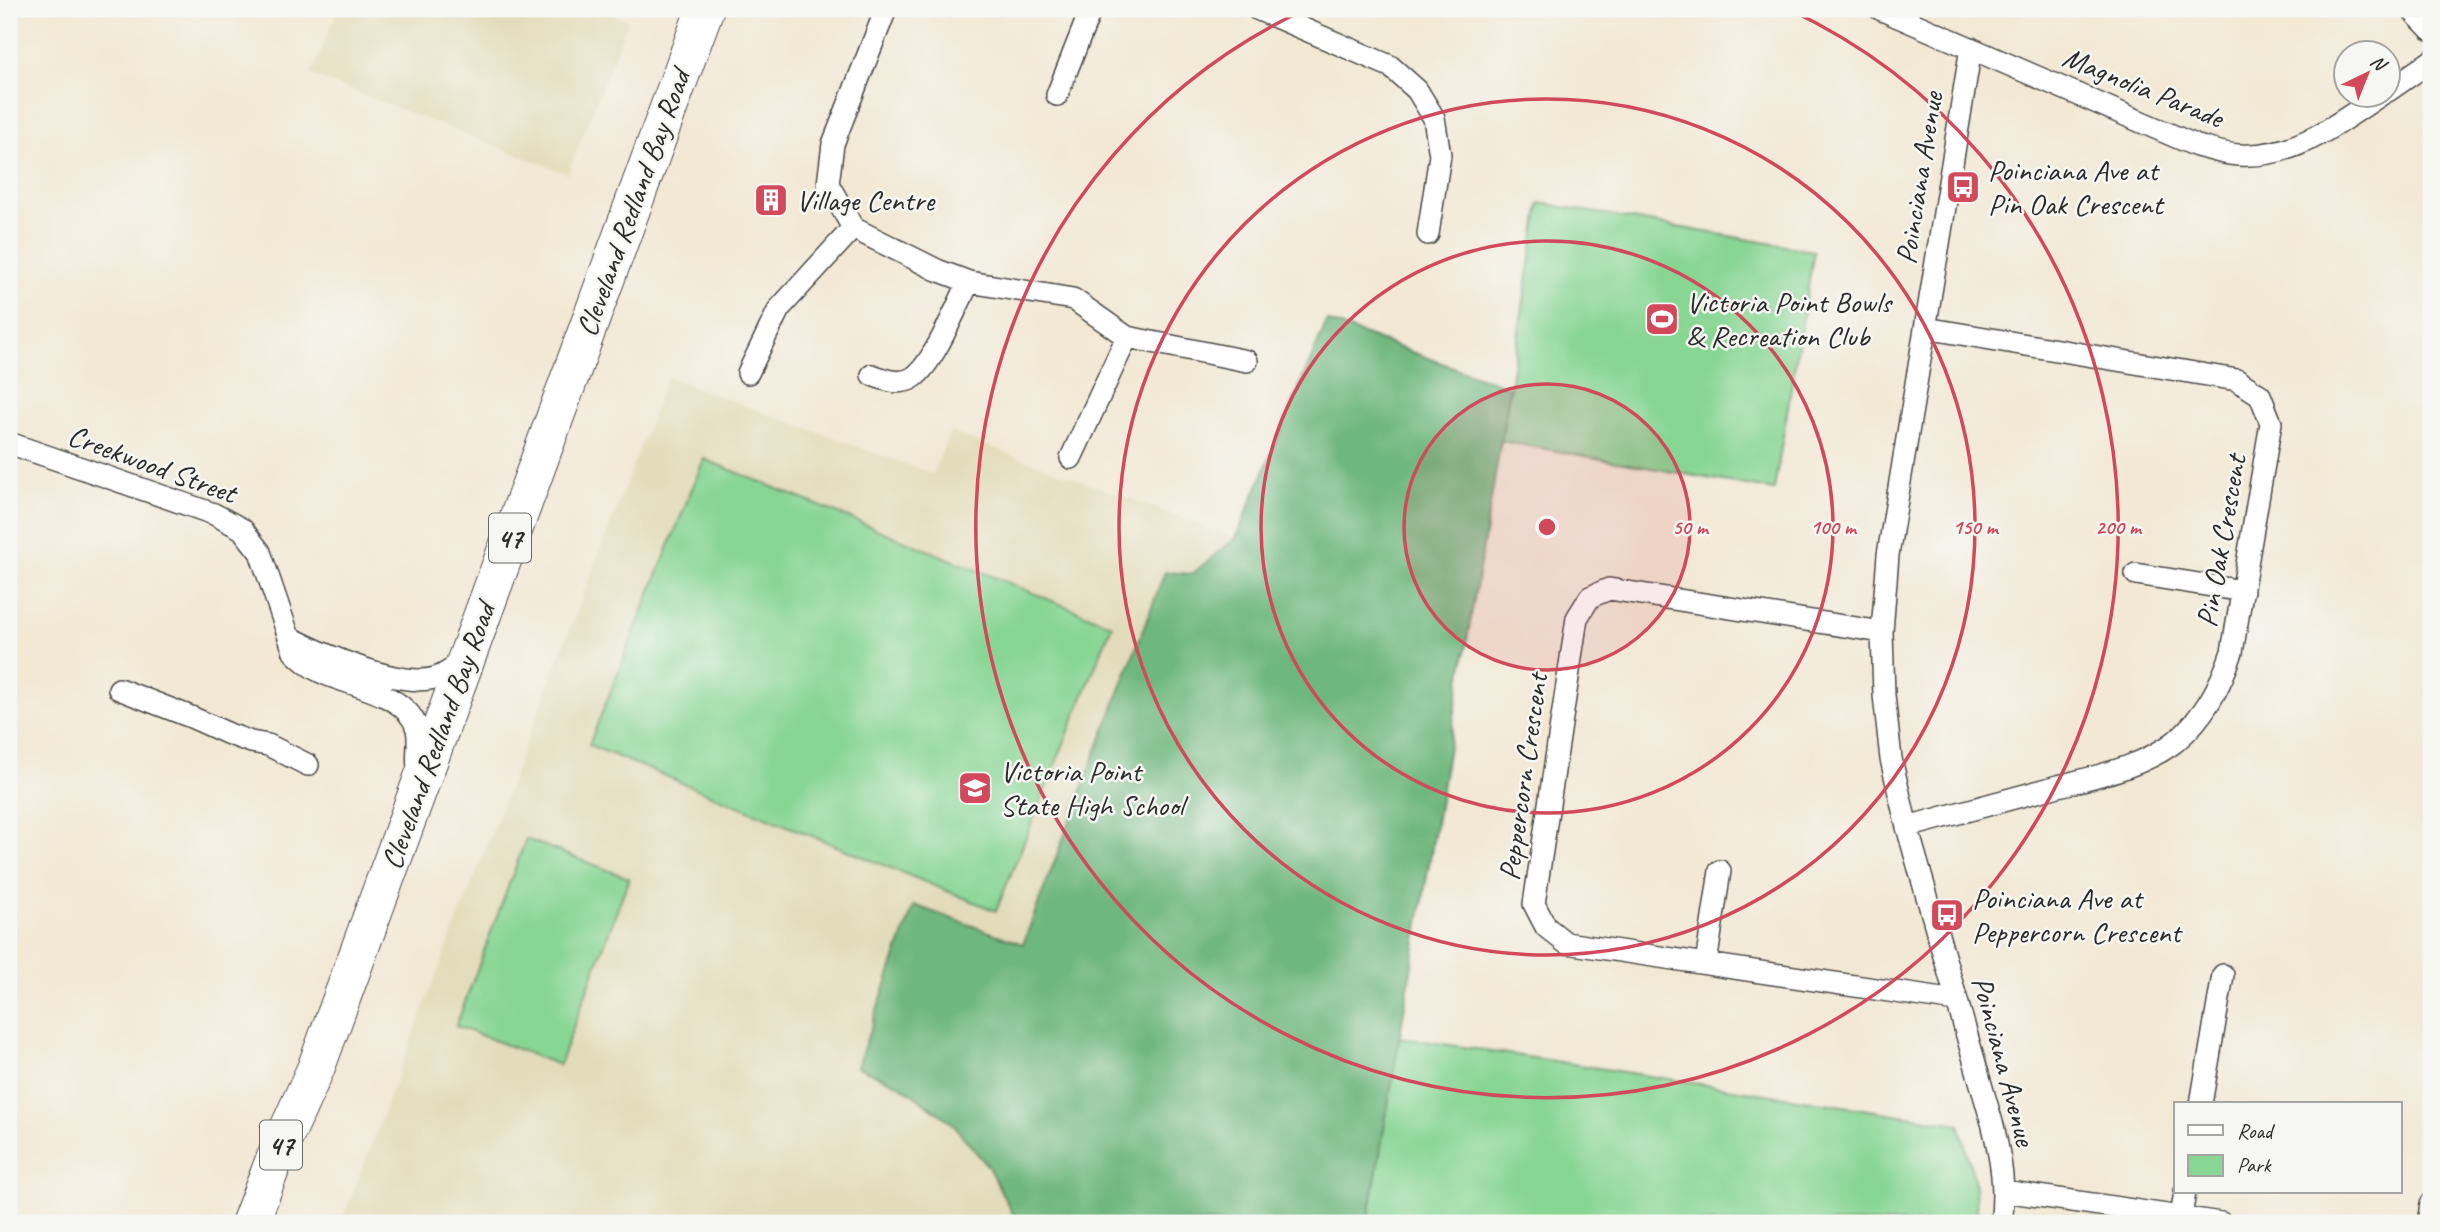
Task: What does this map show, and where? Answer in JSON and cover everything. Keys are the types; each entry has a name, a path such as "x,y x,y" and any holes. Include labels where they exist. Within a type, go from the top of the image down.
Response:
{"highway":[{"name":"Cleveland Redland Bay Road","path":"250,1223 273,1163 316,1068 705,9"},
{"name":"Cleveland Redland Bay Road","path":"275,1223 316,1068"}],"street":[{"path":"886,9 831,158 828,184 853,228 937,270 969,282 1073,299 1127,337 1247,361"},
{"path":"1057,95 1091,9"},
{"name":"Magnolia Parade","path":"1880,9 2197,146 2238,156 2281,152 2317,138 2361,108"},
{"path":"2411,9 2431,30"},
{"path":"1270,11 1390,66 1417,90 1434,118 1440,155 1427,234"},
{"name":"Poinciana Avenue","path":"1971,48 1888,555 1882,632 1884,695 1891,759 1907,827 2002,1163 2004,1191 2001,1223"},
{"path":"2402,81 2431,61"},
{"path":"748,373 779,309 853,228"},
{"path":"872,375 891,382 913,378 927,364 969,282"},
{"name":"Pin Oak Crescent","path":"1907,827 2111,771 2145,758 2175,742 2198,718 2220,686 2232,652 2272,423 2260,395 2237,380 1925,328"},
{"path":"1071,458 1127,337"},
{"name":"Creekwood Street","path":"9,443 214,514 242,529 260,552 294,652 321,672 382,694 413,720 417,730 417,760 422,783"},
{"path":"2136,574 2243,591"},
{"name":"Peppercorn Crescent","path":"1882,632 1609,589 1590,597 1577,618 1534,904 1546,927 1566,943 1956,1001"},
{"path":"289,637 311,648 397,679 419,681 436,678 451,671 469,654"},
{"path":"119,689 229,734 268,745 307,765"},
{"path":"1706,964 1720,871"},
{"path":"2200,1102 2223,975"},
{"path":"2004,1191 2221,1223"},
{"path":"2181,1217 2185,1194"},
{"path":"2428,1223 2431,1204"}],"shaded area":[{"path":"338,9 597,9 628,20 568,174 311,75"},
{"name":"Victoria Point State High School","path":"1327,321 1510,388 1368,1223 341,1223 667,377 933,474 950,432 1236,538"}],"green space":[{"name":"Victoria Point Bowls & Recreation Club","path":"1540,203 1814,251 1774,490 1501,441"},
{"path":"1327,321 1510,388 1368,1223 1018,1223 987,1165 951,1122 898,1084 857,1067 914,905 1023,944 1165,572 1192,574 1236,538"},
{"path":"704,459 1112,625 996,911 589,745"},
{"path":"526,839 629,878 559,1065 456,1026"},
{"path":"1399,1037 1959,1124 1974,1179 1978,1223 1368,1223"},
{"path":"2042,1211 2118,1223 2019,1223 2029,1214"}],"place":[{"name":"Poinciana Ave at Pin Oak Crescent","path":"1963,187"},
{"name":"Village Centre","path":"771,200"},
{"name":"Victoria Point Bowls & Recreation Club","path":"1662,319"},
{"name":"Victoria Point State High School","path":"975,788"},
{"name":"Poinciana Ave at Peppercorn Crescent","path":"1947,915"}]}
